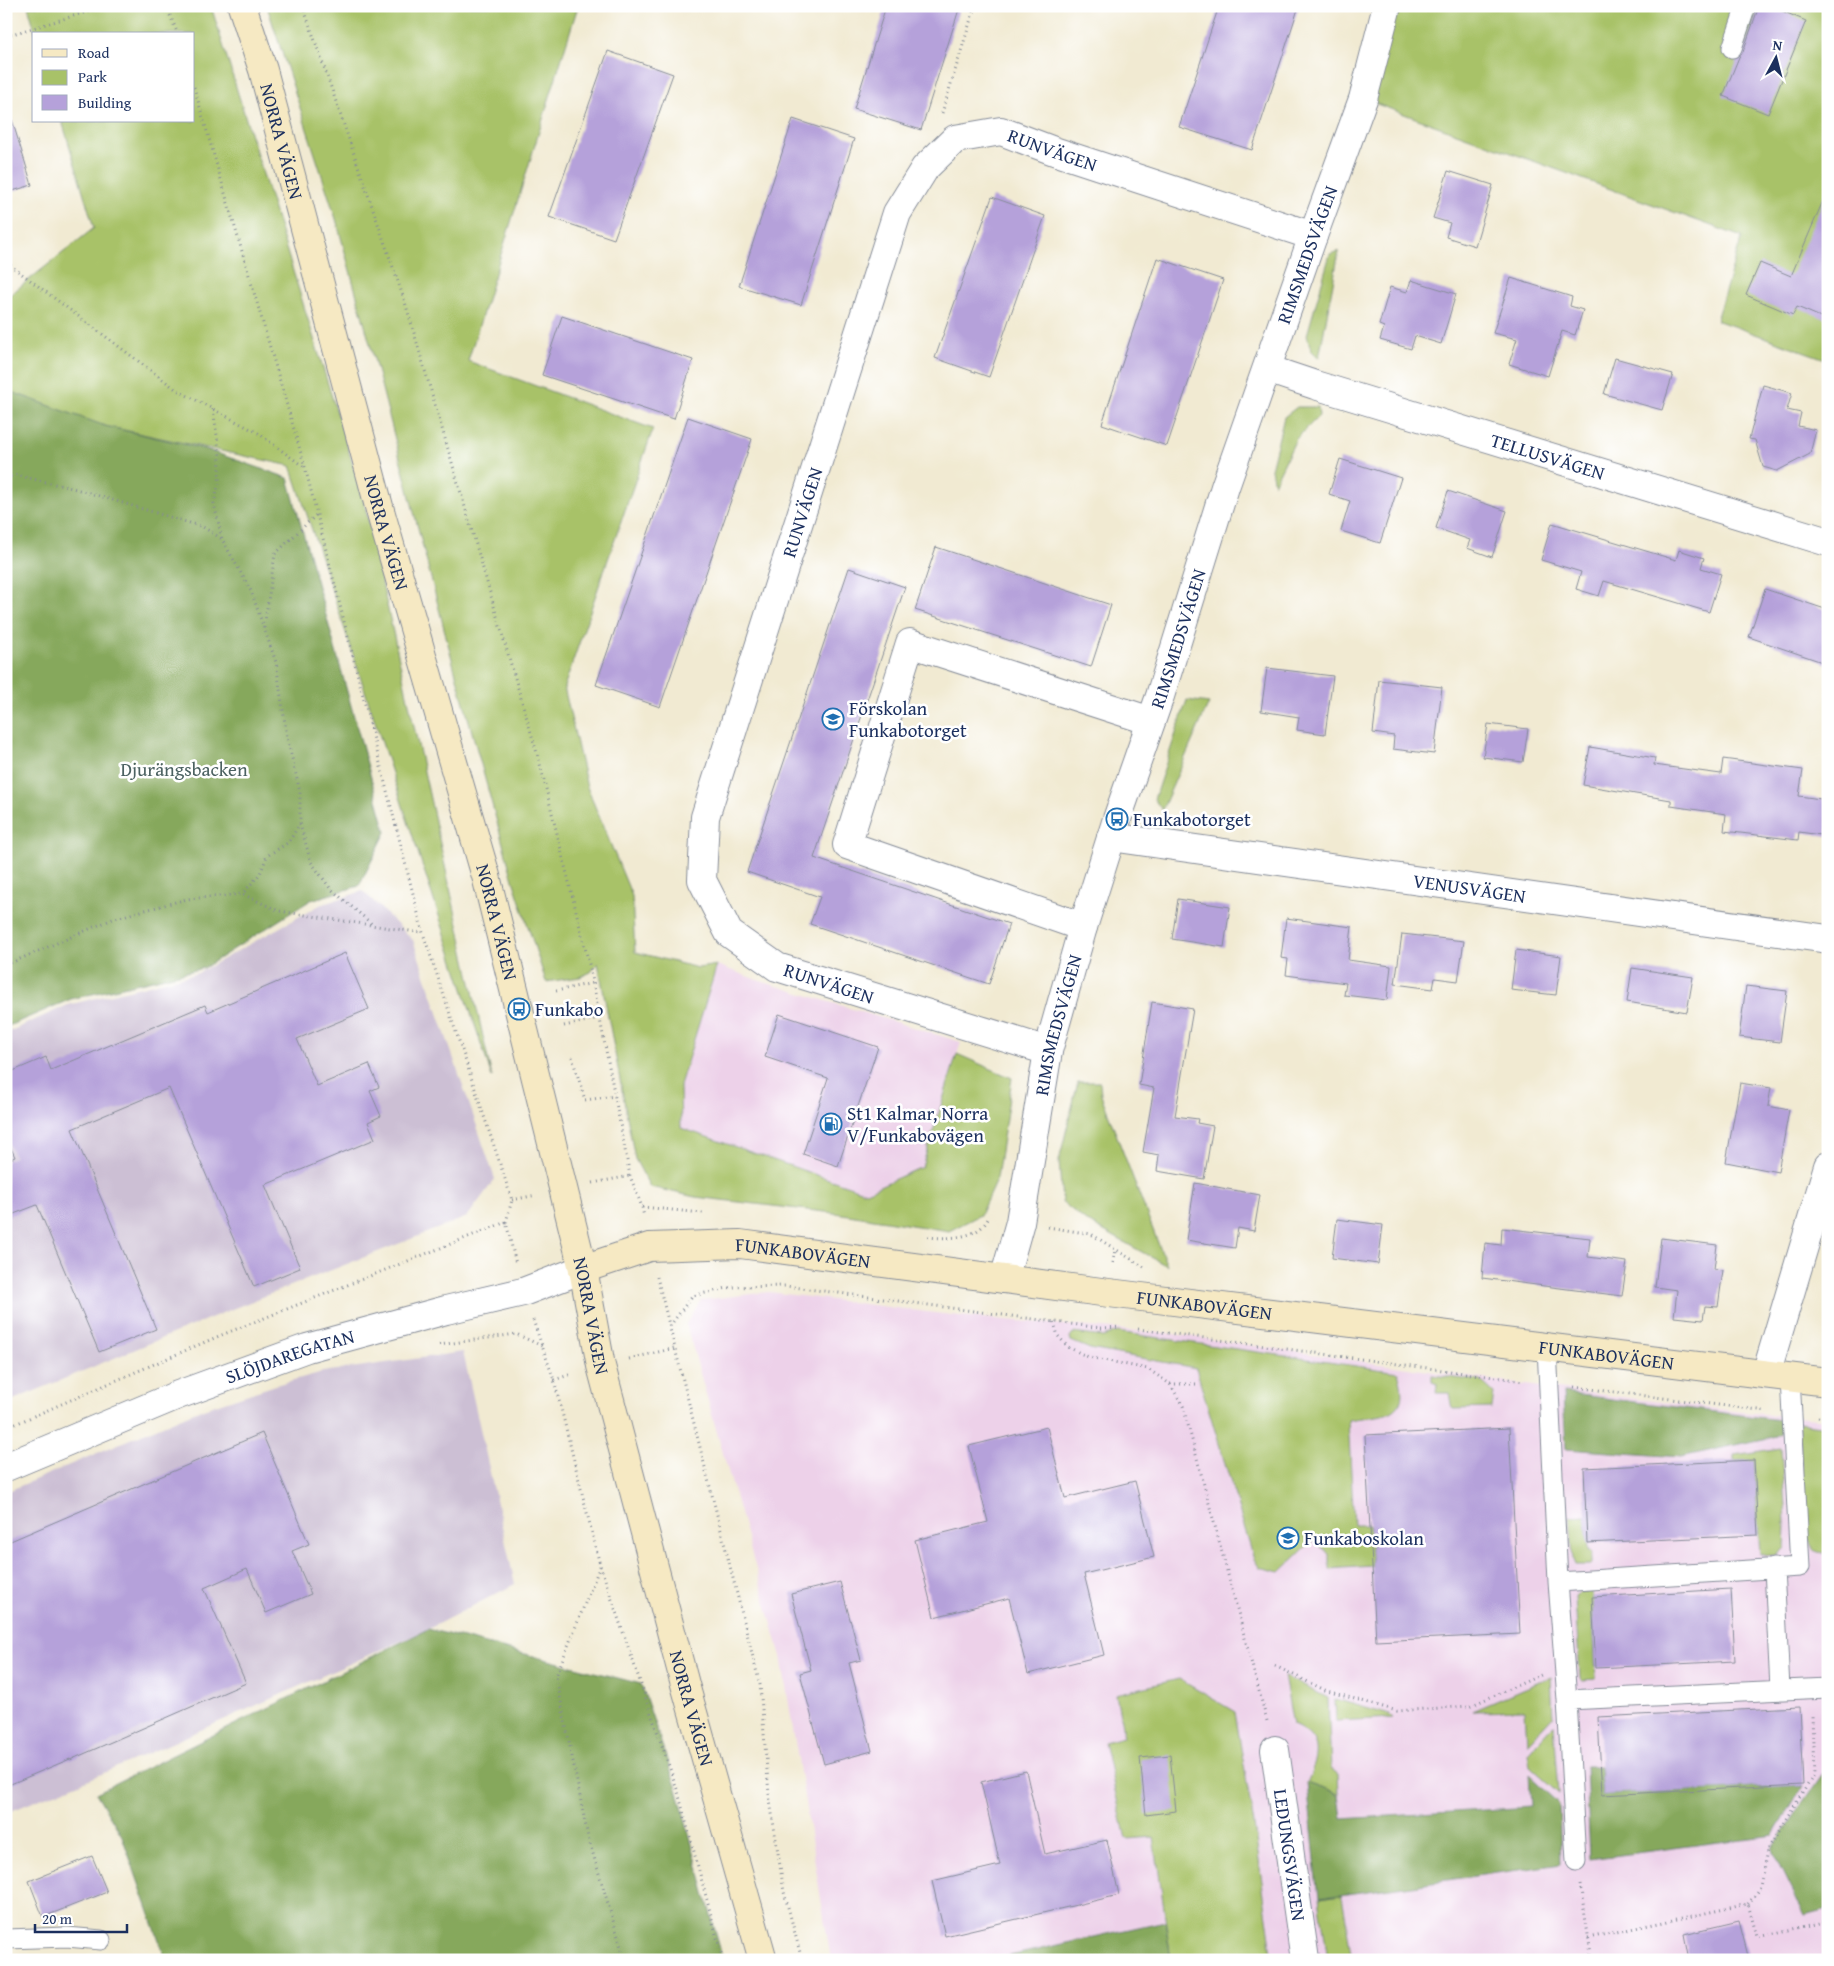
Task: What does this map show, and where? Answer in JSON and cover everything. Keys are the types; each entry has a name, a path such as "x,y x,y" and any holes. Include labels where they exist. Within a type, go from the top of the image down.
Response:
{"main road":[{"name":"NORRA VÄGEN","path":"242,6 264,70 381,514 486,876 582,1270 601,1366 683,1679 764,1960"},
{"name":"FUNKABOVÄGEN","path":"582,1270 649,1247 740,1244 1004,1279 1828,1382"}],"street":[{"name":"RIMSMEDSVÄGEN","path":"1004,1279 1020,1222 1048,1051 1083,927 1225,488 1312,236 1363,99 1387,6"},
{"name":"RUNVÄGEN","path":"1048,1051 777,967 729,933 702,880 705,818 897,213 925,168 955,139 1001,131 1054,152 1312,236"},
{"name":"TELLUSVÄGEN","path":"1267,369 1828,542"},
{"path":"1083,927 847,845 910,643 1151,721"},
{"name":"VENUSVÄGEN","path":"1111,837 1167,847 1828,939"},
{"path":"1778,1376 1828,1166"},
{"name":"SLÖJDAREGATAN","path":"6,1467 178,1395 306,1348 446,1310 524,1292 582,1270"},
{"name":"LEDUNGSVÄGEN","path":"1275,1750 1305,1960"}],"lane":[{"path":"1732,48 1746,6"},
{"path":"1547,1347 1558,1582 1576,1861"},
{"path":"1558,1582 1800,1567 1792,1414 1778,1376"},
{"path":"1774,1568 1780,1689"},
{"path":"1567,1700 1819,1688"},
{"path":"6,1939 67,1937 101,1940"}],"path":[{"path":"6,36 107,6"},
{"path":"166,6 177,32"},
{"path":"303,6 405,302 540,760 593,983 630,1176 642,1207"},
{"path":"940,121 975,6"},
{"path":"6,1428 219,1336 506,1222 512,1200 422,933 305,467 195,89"},
{"path":"6,262 177,390 258,433 305,467"},
{"path":"213,409 220,455 219,483 214,504 222,539 251,591 276,662 287,737 300,792 300,823 311,862 330,888 375,926"},
{"path":"6,478 16,475 76,488 203,528 222,539"},
{"path":"264,629 275,554 317,514"},
{"path":"242,894 260,874 267,856 289,842 300,823"},
{"path":"6,965 114,918 187,899 242,894 279,912 422,933"},
{"path":"556,991 593,983"},
{"path":"564,1026 600,1018"},
{"path":"572,1058 585,1100 615,1096"},
{"path":"802,1960 784,1892 769,1794 760,1685 670,1327 692,1296 732,1287 786,1286 1101,1328 1117,1326 1126,1328"},
{"path":"1054,1322 1058,1336 1068,1347 1088,1357 1148,1370 1170,1384 1183,1406 1275,1750"},
{"path":"535,1326 554,1380 600,1565 678,1792 723,1960"},
{"path":"1136,1329 1828,1419"},
{"path":"438,1345 516,1334 542,1346"},
{"path":"1170,1384 1197,1384"},
{"path":"600,1565 556,1676 588,1837 625,1960"},
{"path":"1275,1666 1327,1691 1397,1711 1470,1706 1564,1665"},
{"path":"1588,1938 1748,1904 1759,1890 1768,1847 1814,1775 1819,1688"},
{"path":"1576,1861 1592,1960"},
{"path":"1748,1904 1757,1937 1828,1921"}],"shaded area":[{"path":"363,891 413,940 495,1179 467,1217 232,1309 6,1403 6,1033 68,1005 198,973 320,905"},
{"path":"717,965 757,980 961,1042 922,1167 866,1192 681,1128 680,1085"},
{"name":"Funkaboskolan","path":"769,1292 959,1316 1173,1334 1517,1384 1741,1412 1828,1420 1828,1960 831,1960 781,1656 686,1324 701,1300"},
{"path":"463,1352 515,1584 428,1629 97,1776 6,1813 6,1492 191,1413 279,1384 323,1372"}],"green space":[{"path":"28,6 211,6 363,497 492,1077 291,466 105,426 6,390 6,298 94,228 62,122 195,122 195,32 35,32"},
{"path":"267,6 578,6 468,361 653,429 564,687 587,787 632,896 635,952 698,968 717,965 680,1085 681,1128 866,1192 922,1167 957,1054 1012,1078 997,1178 980,1215 949,1231 842,1214 695,1197 650,1187 635,1159 598,963 591,972 580,977 546,982 513,880 454,667 336,219"},
{"path":"1387,6 1828,6 1828,360 1716,320 1742,237 1363,99"},
{"path":"1339,251 1319,358 1311,350 1307,335 1330,254"},
{"name":"Djurängsbacken","path":"6,390 105,426 205,449 288,478 386,832 359,886 311,900 204,968 71,999 6,1027"},
{"path":"1297,407 1318,407 1319,416 1296,439 1274,484 1271,469 1284,417"},
{"path":"1187,700 1209,703 1162,810 1154,799"},
{"path":"1078,1082 1100,1082 1101,1095 1167,1266 1086,1221 1062,1202 1059,1161"},
{"path":"1117,1332 1398,1372 1402,1388 1398,1407 1383,1415 1348,1420 1354,1525 1369,1525 1372,1566 1329,1569 1329,1554 1313,1540 1280,1572 1259,1567 1254,1559 1196,1368 1090,1349 1071,1341 1070,1337 1073,1333 1103,1337"},
{"path":"1432,1375 1481,1381 1494,1393 1492,1408 1453,1409 1450,1393 1436,1393 1437,1383 1432,1381"},
{"path":"1563,1393 1780,1420 1781,1433 1777,1436 1681,1457 1566,1449"},
{"path":"1799,1423 1828,1427 1828,1553 1812,1549 1805,1535"},
{"path":"1781,1448 1786,1522 1785,1548 1777,1555 1760,1556 1754,1460 1734,1461 1734,1455"},
{"path":"1586,1516 1588,1551 1592,1551 1592,1565 1575,1565 1570,1517"},
{"path":"1592,1592 1596,1679 1583,1680 1580,1678 1575,1597 1580,1593"},
{"path":"428,1629 641,1684 678,1792 723,1960 166,1960 122,1836 96,1793"},
{"path":"1284,1676 1328,1698 1331,1769 1338,1774 1339,1794 1307,1783 1314,1765 1316,1750 1310,1736 1293,1725"},
{"path":"1551,1677 1553,1716 1527,1744 1525,1710 1472,1711"},
{"path":"1179,1679 1235,1712 1254,1825 1273,1960 1171,1960 1154,1837 1126,1839 1104,1742 1124,1737 1116,1694"},
{"path":"1335,1699 1390,1715 1393,1718 1336,1721"},
{"path":"1554,1725 1559,1793 1530,1767 1528,1753"},
{"path":"1586,1766 1600,1766 1602,1795 1803,1785 1773,1835 1590,1859"},
{"path":"1828,1767 1828,1909 1805,1915 1772,1848"},
{"path":"1529,1775 1559,1803 1561,1864 1319,1898 1307,1783 1339,1794 1342,1819 1531,1807"},
{"path":"1342,1895 1352,1960 1328,1960 1319,1898"},
{"path":"1165,1921 1171,1960 992,1960"}],"building":[{"path":"886,6 960,6 921,130 854,109"},
{"path":"1219,6 1299,6 1252,150 1179,127"},
{"path":"1759,6 1770,6 1806,21 1768,114 1723,96 1739,57 1743,52"},
{"path":"608,51 673,74 614,239 549,217"},
{"path":"793,119 854,139 801,305 739,286"},
{"path":"12,120 32,185 6,193 6,121"},
{"path":"1448,171 1493,185 1475,246 1446,237 1450,223 1433,218"},
{"path":"1828,189 1828,320 1797,307 1793,315 1746,295 1760,263 1791,276"},
{"path":"992,197 1045,216 989,377 935,358"},
{"path":"1157,258 1223,280 1167,446 1102,424"},
{"path":"1511,278 1572,297 1570,306 1583,310 1575,335 1562,331 1548,376 1509,364 1517,339 1493,333"},
{"path":"1411,280 1456,294 1441,344 1415,336 1411,349 1380,340 1384,327 1379,325 1390,287 1407,292"},
{"path":"562,316 693,360 674,419 542,375"},
{"path":"1615,358 1673,374 1662,410 1604,394"},
{"path":"1763,385 1792,393 1787,410 1801,413 1798,426 1816,430 1810,454 1777,471 1763,467 1755,440 1749,439"},
{"path":"688,417 752,439 660,707 596,685"},
{"path":"1340,459 1401,478 1380,543 1341,531 1350,501 1329,494"},
{"path":"1448,491 1507,511 1492,557 1467,548 1470,540 1436,528"},
{"path":"1552,523 1676,560 1679,550 1704,558 1701,568 1721,574 1709,612 1604,581 1599,596 1576,589 1581,572 1541,560"},
{"path":"936,547 1111,605 1091,667 915,610"},
{"path":"849,568 905,587 814,858 1009,924 989,984 810,924 820,897 747,872"},
{"path":"1765,589 1828,610 1828,664 1749,637"},
{"path":"1267,668 1333,676 1325,734 1297,730 1299,717 1261,711"},
{"path":"1379,680 1442,687 1434,754 1393,749 1394,736 1373,733"},
{"path":"1488,724 1528,729 1523,762 1483,757"},
{"path":"1590,747 1655,758 1654,765 1721,774 1723,759 1803,770 1799,796 1828,800 1828,836 1799,832 1798,840 1724,831 1726,814 1671,806 1671,800 1583,785"},
{"path":"1178,899 1230,907 1224,947 1172,939"},
{"path":"1286,918 1352,927 1348,960 1391,966 1387,1000 1344,995 1346,983 1286,975 1288,959 1281,958"},
{"path":"1402,934 1464,941 1458,981 1435,978 1433,989 1395,984"},
{"path":"1516,950 1561,956 1556,995 1511,990"},
{"path":"345,953 369,1009 297,1039 317,1086 369,1064 379,1087 370,1091 381,1116 368,1122 375,1139 265,1185 300,1268 254,1287 169,1088 72,1129 156,1329 99,1352 37,1205 6,1217 6,1161 15,1157 6,1137 6,1074 46,1057 51,1070 205,1005 208,1012"},
{"path":"1632,968 1693,977 1687,1012 1627,1002"},
{"path":"1746,986 1787,991 1780,1042 1739,1037"},
{"path":"1152,1002 1193,1009 1175,1116 1198,1119 1197,1123 1213,1126 1204,1179 1157,1171 1159,1155 1143,1152 1154,1088 1139,1085"},
{"path":"779,1014 878,1047 838,1166 803,1154 828,1078 765,1057"},
{"path":"1740,1083 1771,1088 1768,1106 1789,1110 1778,1172 1726,1162"},
{"path":"1195,1183 1260,1195 1254,1231 1238,1228 1235,1248 1186,1240"},
{"path":"1337,1219 1383,1225 1378,1264 1332,1258"},
{"path":"1502,1228 1590,1238 1588,1257 1627,1262 1622,1296 1482,1278 1485,1243 1501,1245"},
{"path":"1661,1238 1717,1245 1714,1269 1723,1270 1718,1307 1705,1306 1703,1320 1674,1317 1677,1290 1655,1287"},
{"path":"1047,1427 1065,1498 1135,1481 1154,1557 1084,1574 1104,1655 1028,1674 1009,1598 934,1617 915,1540 988,1522 969,1446"},
{"path":"1509,1428 1520,1634 1376,1641 1365,1435"},
{"path":"262,1433 309,1544 292,1551 311,1594 266,1613 247,1569 204,1588 246,1683 6,1786 6,1543"},
{"path":"1754,1460 1758,1535 1587,1543 1584,1468"},
{"path":"840,1582 861,1660 849,1663 872,1751 824,1764 800,1673 811,1670 791,1594"},
{"path":"1731,1589 1735,1661 1596,1668 1592,1597"},
{"path":"1799,1707 1803,1785 1602,1795 1598,1717"},
{"path":"1170,1755 1176,1811 1146,1815 1140,1758"},
{"path":"1026,1771 1045,1854 1107,1840 1119,1895 945,1936 932,1881 1000,1865 981,1782"},
{"path":"92,1856 107,1892 43,1917 29,1881"},
{"path":"1739,1921 1749,1960 1689,1960 1684,1934"}],"place":[{"name":"Förskolan Funkabotorget","path":"833,719"},
{"name":"Funkabotorget","path":"1117,819"},
{"name":"Funkabo","path":"519,1009"},
{"name":"St1 Kalmar, Norra V/Funkabovägen","path":"831,1124"},
{"name":"Funkaboskolan","path":"1288,1538"}]}
